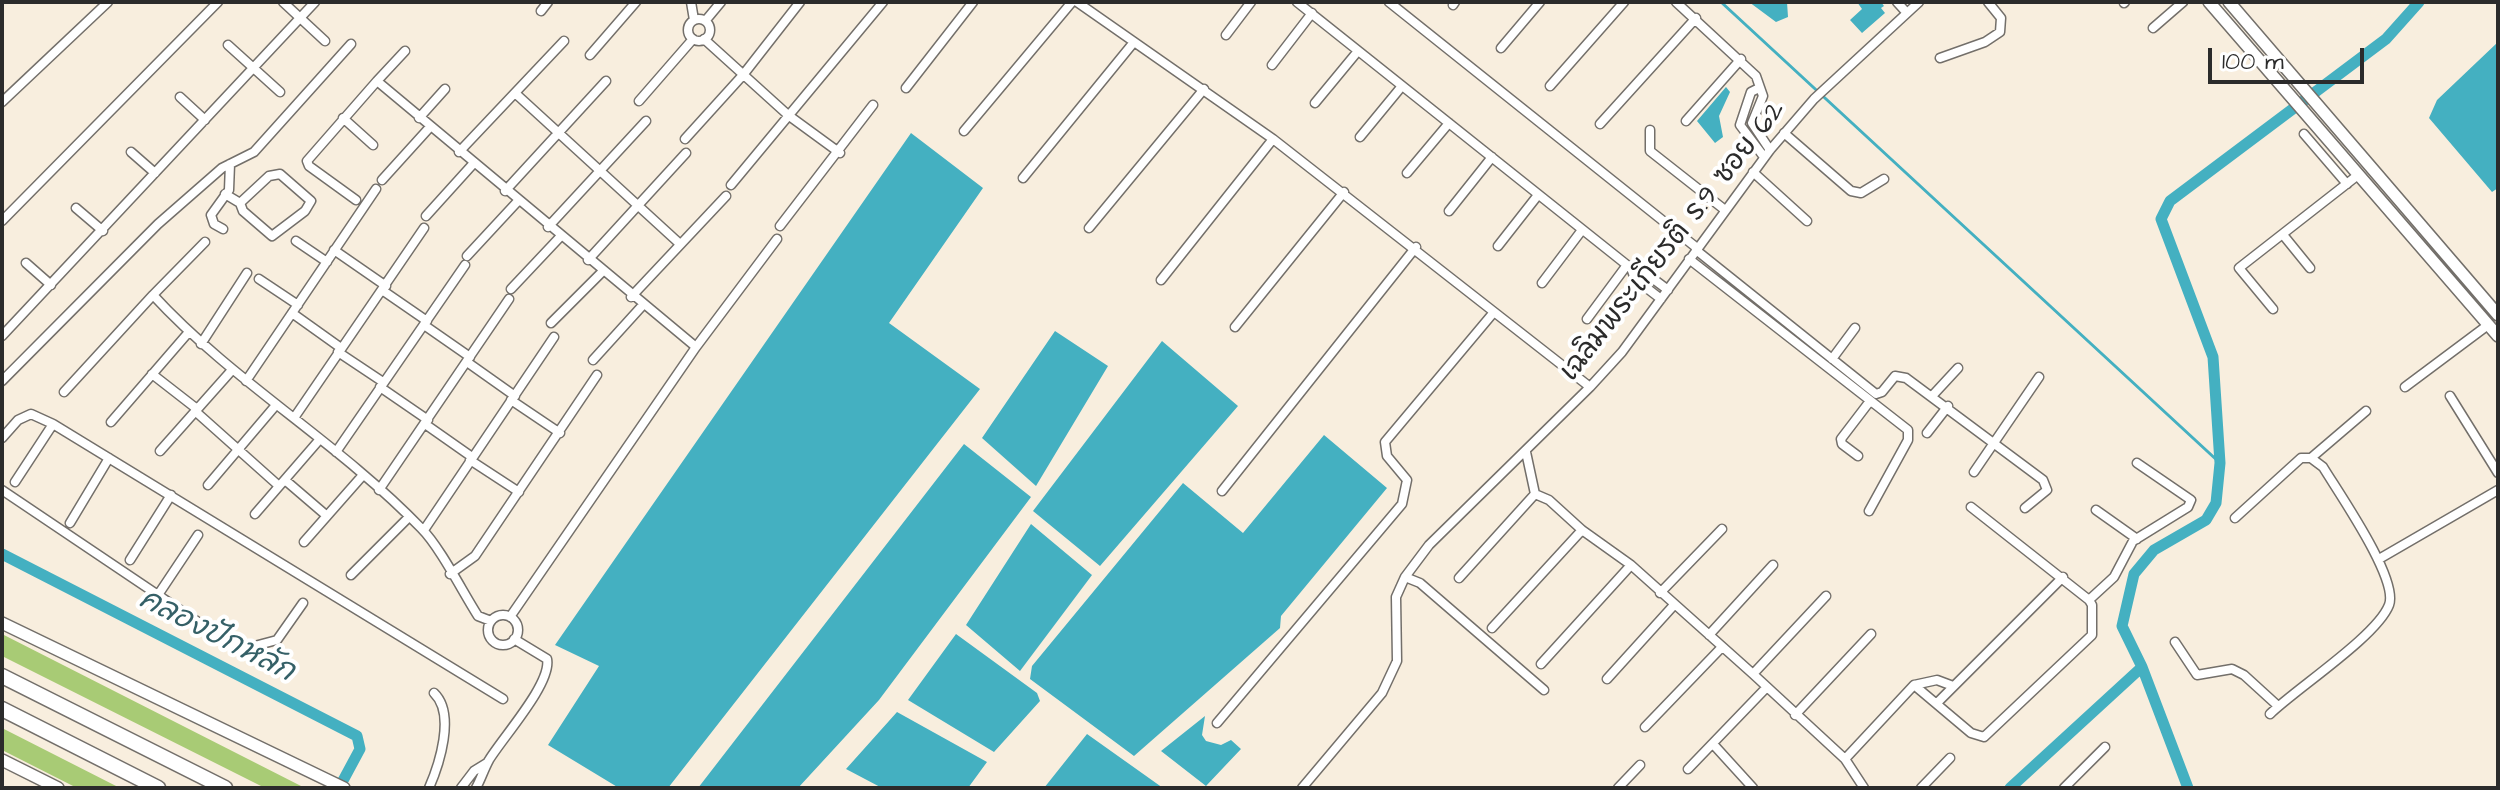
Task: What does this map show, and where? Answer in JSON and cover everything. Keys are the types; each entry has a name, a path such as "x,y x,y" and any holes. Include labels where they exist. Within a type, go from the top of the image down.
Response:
{"highway":[{"path":"2,676 225,788"},
{"path":"2,709 158,788"}],"main road":[{"path":"2209,2 2255,56 2342,144 2497,311"},
{"path":"2229,2 2342,144 2358,175 2498,336"},
{"path":"2,623 344,788"},
{"path":"2,760 58,788"}],"street":[{"path":"2,102 108,2"},
{"path":"2,221 218,2"},
{"path":"283,2 325,41"},
{"path":"2,336 315,2"},
{"path":"541,11 548,2"},
{"path":"590,55 636,2"},
{"path":"691,2 694,20"},
{"path":"706,20 721,2"},
{"path":"685,139 743,75 800,2"},
{"path":"731,185 883,2"},
{"path":"906,88 973,2"},
{"path":"964,131 1074,2 1273,139 1416,247 1590,387"},
{"path":"1226,35 1251,2"},
{"path":"1297,2 1629,267 1635,279 1661,299"},
{"path":"1389,2 1876,394 1882,392 1898,375 1933,395 2047,483 2047,490 2025,508"},
{"path":"1501,48 1540,2"},
{"path":"1550,86 1624,2"},
{"path":"1676,2 1756,76 1759,88 1751,92 1740,125 1767,154"},
{"path":"1897,2 1907,13"},
{"name":"เฉลิมพระเกียรติ ร.9 ซอย 62","path":"1302,788 1382,693 1391,676 1399,647 1396,597 1405,577 1429,545 1526,452 1622,352 1784,133 1814,99 1919,2"},
{"path":"1940,58 1985,42 2000,32 2001,18 1988,2"},
{"path":"2153,28 2183,2"},
{"path":"1272,65 1312,13"},
{"path":"1600,124 1696,18"},
{"path":"693,39 689,25 694,20 706,20"},
{"path":"704,39 710,30 706,20"},
{"path":"639,101 693,39 704,39 788,115 840,153"},
{"path":"459,152 564,41"},
{"path":"1023,178 1134,42"},
{"path":"2,381 158,224 230,164 254,152 351,44"},
{"path":"228,45 280,92"},
{"path":"356,200 307,164 310,155 405,51"},
{"path":"1315,103 1358,51"},
{"path":"1686,121 1741,59"},
{"path":"377,81 631,297 696,347"},
{"path":"505,191 606,81"},
{"path":"1360,137 1402,86"},
{"path":"419,118 445,89"},
{"path":"1089,228 1204,89"},
{"path":"515,93 680,244"},
{"path":"180,97 205,120"},
{"path":"780,226 840,153 873,105"},
{"path":"343,118 373,145"},
{"path":"548,227 646,121"},
{"path":"1407,173 1449,123"},
{"path":"382,180 430,127"},
{"path":"1650,130 1650,151 1725,210"},
{"path":"1784,133 1851,191 1861,193 1884,179"},
{"path":"2304,134 2347,184"},
{"path":"1161,280 1273,139"},
{"path":"131,152 155,173"},
{"path":"588,260 686,153"},
{"path":"1449,211 1492,157"},
{"path":"223,229 214,224 211,215 230,186 230,164"},
{"path":"426,216 473,164"},
{"path":"1753,172 1807,221"},
{"path":"225,194 240,203 243,211 275,236 305,211 311,201 280,174 269,176 240,203"},
{"path":"2273,309 2239,268 2284,236 2358,175"},
{"path":"246,381 376,189"},
{"path":"1235,327 1344,192"},
{"path":"1498,246 1538,195"},
{"path":"631,297 726,196"},
{"path":"336,452 466,260 518,201"},
{"path":"76,208 103,231"},
{"path":"294,418 424,228"},
{"path":"1542,283 1582,230"},
{"path":"2284,236 2310,268"},
{"path":"379,490 510,294 560,237"},
{"path":"510,617 696,347 777,239"},
{"path":"296,241 327,262"},
{"path":"64,392 205,242"},
{"path":"1222,491 1416,247"},
{"path":"334,250 560,433"},
{"path":"1689,259 1909,435 1869,511"},
{"path":"26,263 51,285"},
{"path":"1629,267 1640,269 1668,290"},
{"path":"1587,319 1629,267"},
{"path":"551,323 602,272"},
{"path":"201,344 247,273"},
{"path":"259,279 471,459 519,492"},
{"path":"153,295 188,333 336,452 424,530 478,616 491,621"},
{"path":"593,360 642,306"},
{"path":"1217,723 1402,504 1407,480 1387,456 1385,442 1494,312"},
{"path":"2405,387 2488,325"},
{"path":"1832,359 1855,328"},
{"path":"111,422 188,333"},
{"path":"424,530 554,337"},
{"path":"1933,395 1958,368"},
{"path":"160,451 232,370"},
{"path":"152,374 238,449 327,516"},
{"path":"450,574 475,556 597,375"},
{"path":"1974,472 2039,377"},
{"path":"2450,396 2498,473"},
{"path":"1858,456 1842,444 1841,439 1870,401"},
{"path":"208,485 276,405"},
{"path":"1927,433 1948,406"},
{"path":"2235,518 2366,411"},
{"path":"2,438 18,420 31,414 53,424 503,699"},
{"path":"15,482 53,424"},
{"path":"255,514 320,439"},
{"path":"1526,452 1535,494"},
{"path":"70,523 109,458"},
{"path":"2270,714 2352,647 2389,605 2379,559 2323,467 2307,458"},
{"path":"2089,600 2114,577 2127,549 2137,539 2188,507 2191,500 2137,463"},
{"path":"304,542 363,475"},
{"path":"2,490 213,632 252,649 277,640 303,603"},
{"path":"2379,559 2498,490"},
{"path":"1535,494 1549,500 1582,530 1631,565 1753,674 1845,759 1864,788"},
{"path":"1459,578 1535,494"},
{"path":"130,560 171,495"},
{"path":"1914,685 1971,733 1984,737 2092,635 2092,605 2089,600 1971,507"},
{"path":"2096,510 2137,539"},
{"path":"351,575 409,517"},
{"path":"1660,593 1722,529"},
{"path":"1492,628 1582,530"},
{"path":"158,595 198,535"},
{"path":"1541,664 1631,565"},
{"path":"1709,635 1773,565"},
{"path":"1405,577 1420,583 1544,690"},
{"path":"1937,703 2063,577"},
{"path":"1753,674 1826,596"},
{"path":"1607,679 1674,605"},
{"path":"496,617 510,617 518,629 514,639 506,645 493,641 489,635 491,621 496,617"},
{"path":"1795,715 1871,634"},
{"path":"476,788 487,763 542,682 548,666 547,659 514,639"},
{"path":"2175,642 2197,675 2232,669 2244,675 2278,706"},
{"path":"1645,727 1722,647"},
{"path":"1845,759 1914,685 1937,680 1953,686"},
{"path":"1688,769 1766,688"},
{"path":"429,788 443,746 441,707 434,693"},
{"path":"1713,744 1753,788"},
{"path":"2064,788 2105,747"},
{"path":"1921,788 1950,758"},
{"path":"461,788 474,771 487,763"},
{"path":"1618,788 1640,765"}],"green space":[{"path":"2,634 303,787 265,788 2,656"},
{"path":"2,728 120,788 77,788 2,750"}],"water":[{"path":"1749,2 1787,2 1788,17 1776,22"},
{"path":"1857,2 1881,2 1884,6 1881,8 1885,13 1862,33 1850,20 1862,9"},
{"path":"2498,42 2498,188 2492,192 2429,118 2437,100"},
{"path":"1726,87 1730,92 1719,116 1723,137 1715,143 1697,121"},
{"path":"911,133 983,188 889,323 980,389 668,788 619,788 548,745 599,666 555,645"},
{"path":"1055,331 1108,366 1036,486 982,438"},
{"path":"1162,341 1238,406 1100,566 1033,511"},
{"path":"1324,435 1387,488 1281,616 1280,628 1134,756 1030,679 1032,666 1183,483 1243,533"},
{"path":"964,444 1031,497 879,700 798,788 698,788"},
{"path":"1031,524 1092,575 1020,671 966,625"},
{"path":"956,634 1037,693 1040,701 994,752 908,700"},
{"path":"897,712 987,762 968,788 882,788 846,769"},
{"path":"1205,716 1202,735 1206,741 1221,745 1231,740 1241,749 1206,786 1161,751"},
{"path":"1087,734 1163,788 1044,788"}],"waterway":[{"path":"1721,2 2220,463"},
{"path":"2188,788 2142,667 2122,626 2134,574 2154,550 2206,520 2216,503 2220,463 2213,357 2161,219 2170,201 2386,39 2419,2"},
{"name":"คลองปักหลัก","path":"2,554 357,736 360,749 339,788"},
{"name":"คลองปักหลัก","path":"2010,788 2142,667"}]}
